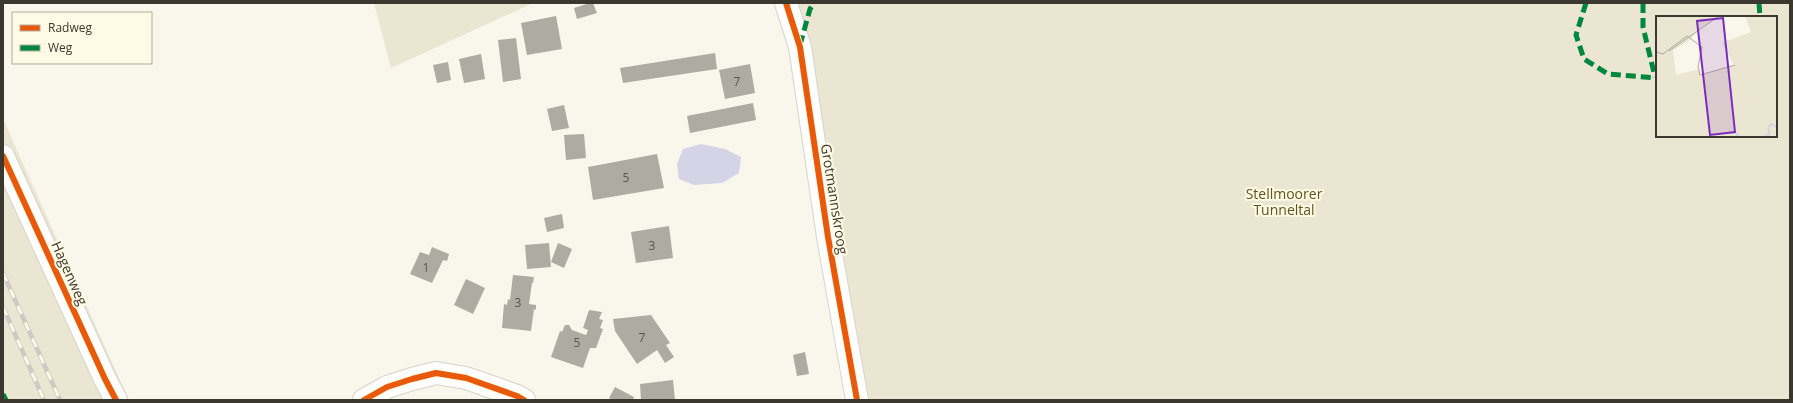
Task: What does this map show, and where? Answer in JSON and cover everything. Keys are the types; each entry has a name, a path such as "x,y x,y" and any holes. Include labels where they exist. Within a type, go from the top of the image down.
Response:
{"street":[{"name":"Grotmannskroog","path":"786,3 800,47 828,237 857,400"},
{"name":"Hagenweg","path":"3,156 116,400"},
{"path":"364,400 387,387 436,373 466,378 517,396 524,400"}],"green space":[{"path":"374,3 533,3 391,68"},
{"name":"Stellmoorer Tunneltal","path":"778,3 1790,3 1790,400 845,400 790,47"},
{"path":"3,119 128,398 130,400 3,400"}],"water":[{"path":"701,144 725,149 741,157 739,173 722,183 694,185 679,179 677,164 683,149"}],"building":[{"path":"593,3 597,13 577,19 574,8"},
{"path":"556,16 562,49 527,55 521,23"},
{"path":"516,38 521,79 503,82 498,40"},
{"path":"715,53 717,69 623,83 620,68"},
{"path":"481,54 485,79 464,83 459,59"},
{"path":"448,62 451,80 437,83 433,65"},
{"path":"750,64 755,93 725,99 719,70"},
{"path":"753,103 756,120 690,133 687,116"},
{"path":"564,105 569,128 552,131 547,109"},
{"path":"584,134 586,158 566,160 564,135"},
{"path":"657,154 664,188 593,200 588,167"},
{"path":"562,214 564,228 547,232 544,218"},
{"path":"669,226 673,258 636,263 631,232"},
{"path":"549,243 551,267 527,269 525,245"},
{"path":"558,243 572,249 564,268 551,262"},
{"path":"432,247 449,254 447,261 443,260 432,283 410,274 420,252 429,255"},
{"path":"513,275 534,277 529,304 536,305 536,310 534,309 531,331 502,328 504,304 507,305 508,299 510,300"},
{"path":"466,279 485,288 473,314 454,305"},
{"path":"589,310 602,312 599,319 603,320 600,328 603,329 596,348 590,348 583,368 551,357 560,331 562,332 565,325 569,325 572,330 586,335 588,330 583,328"},
{"path":"651,315 670,343 666,345 674,357 665,363 657,350 637,364 615,331 613,319"},
{"path":"805,352 809,374 797,376 793,355"},
{"path":"673,380 675,400 641,400 640,384"},
{"path":"615,387 634,397 633,400 612,400 609,398"}],"railway":[{"path":"3,273 60,400"},
{"path":"3,307 44,400"}],"marked path":[{"path":"800,45 810,9 814,3"},
{"path":"1586,3 1576,35 1584,59 1608,74 1656,78"},
{"path":"1643,3 1643,27 1655,77"},
{"path":"1759,3 1760,16"},
{"path":"3,394 6,400"}],"cycle path":[{"path":"786,3 800,47 828,237 857,400"},
{"path":"3,156 116,400"},
{"path":"364,400 387,387 436,373 466,378 517,396 524,400"}]}
